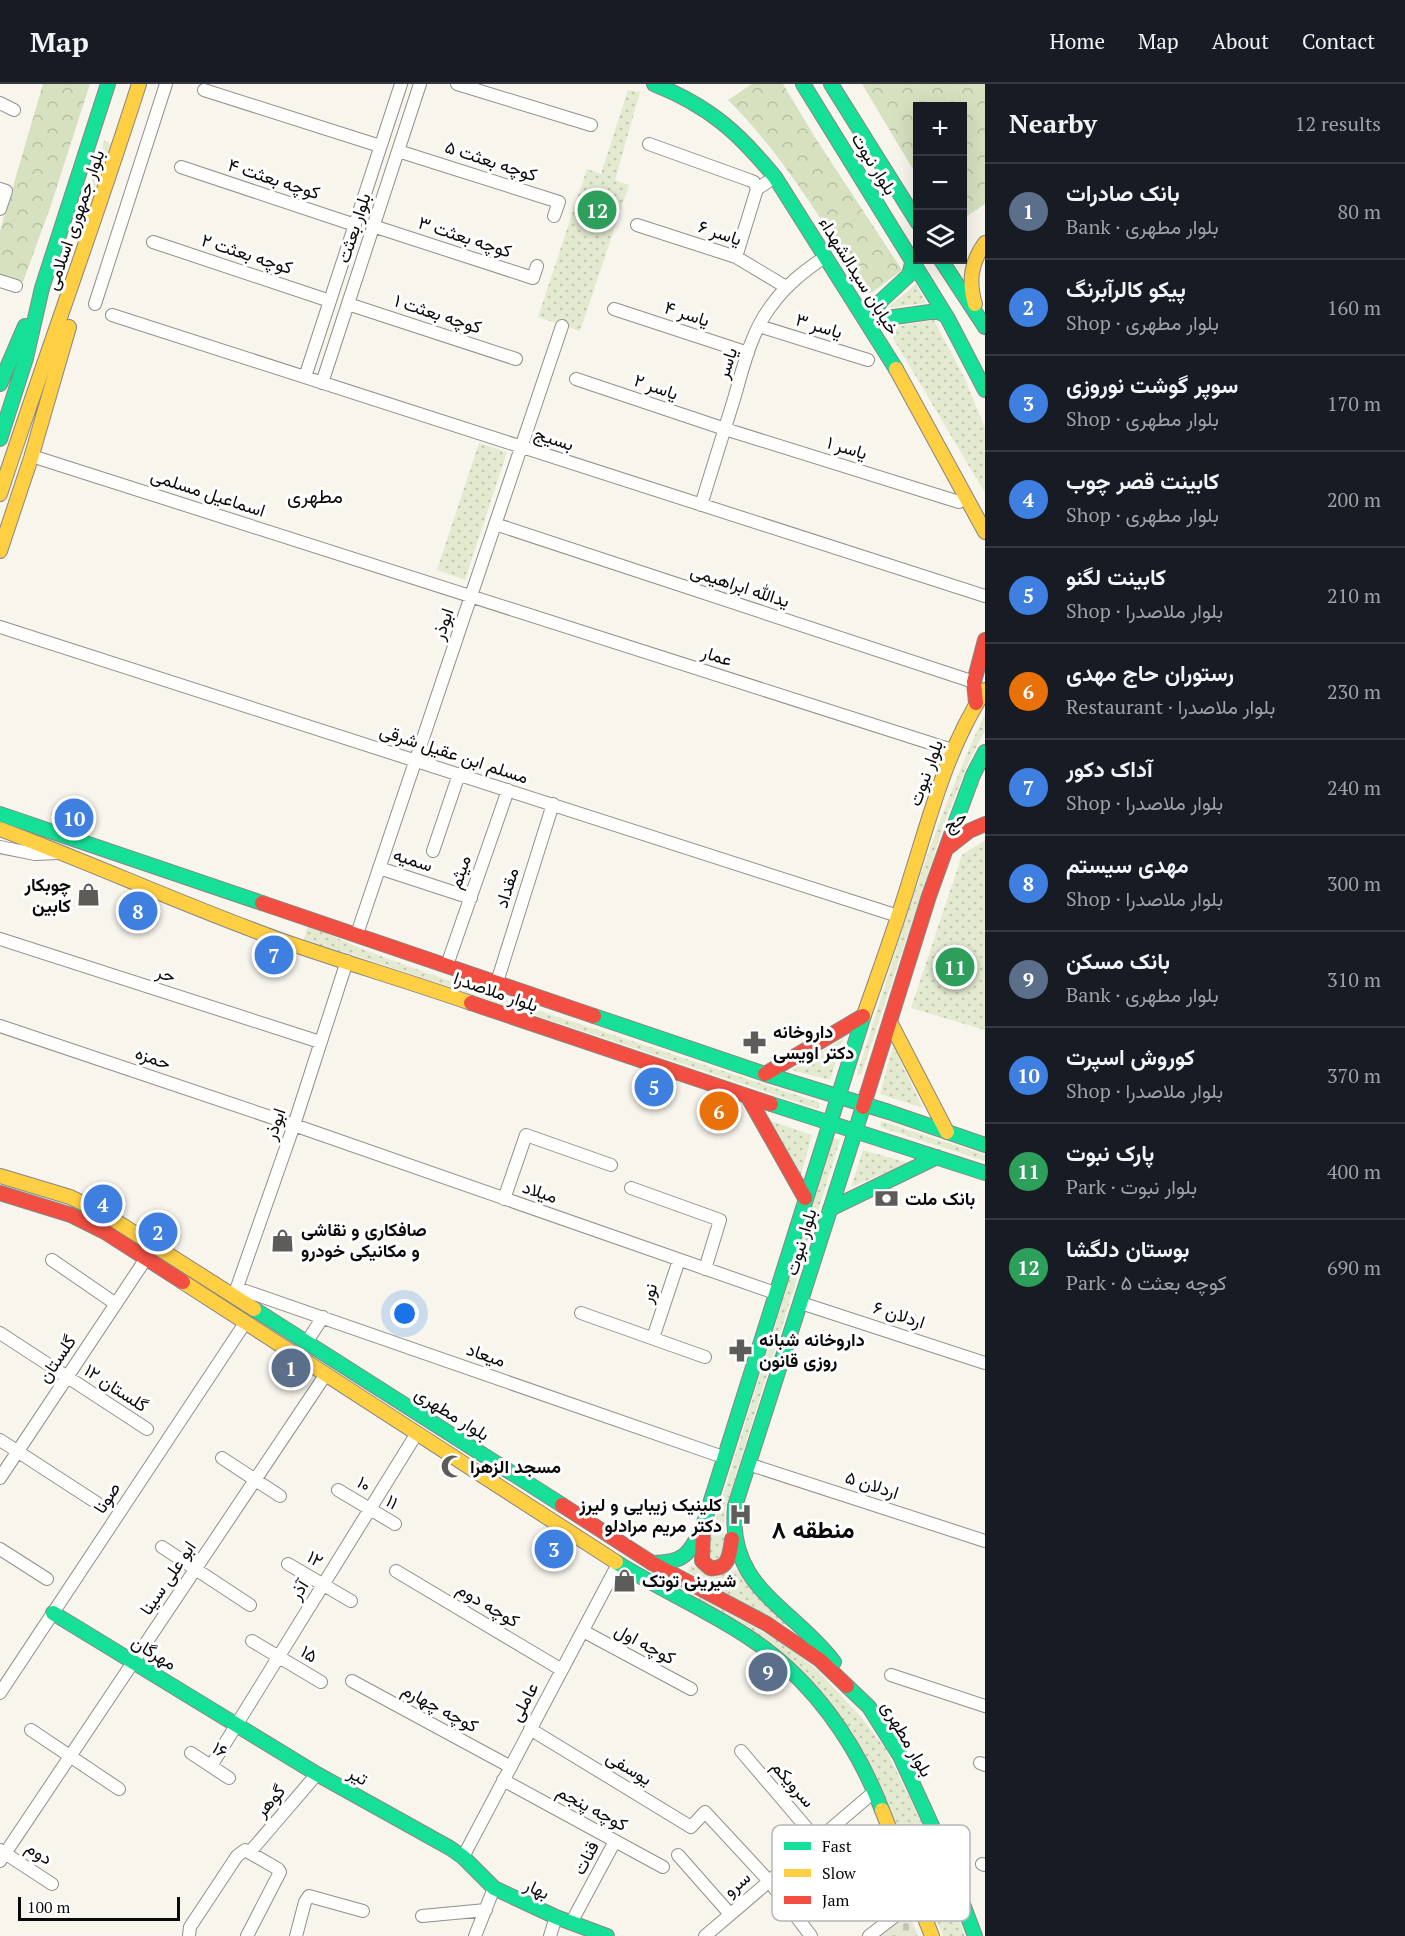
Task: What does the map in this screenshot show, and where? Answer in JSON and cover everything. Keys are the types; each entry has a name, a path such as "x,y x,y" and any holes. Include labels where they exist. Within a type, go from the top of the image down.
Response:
{"main road":[{"name":"بلوار جمهوری اسلامی","path":"0,439 26,358 42,288 108,84"},
{"name":"بلوار جمهوری اسلامی","path":"0,494 42,367 102,201 139,84"},
{"name":"خیابان سیدالشهداء","path":"654,84 682,94 731,127 753,149 775,177 894,366 985,532"},
{"name":"بلوار نبوت","path":"803,84 913,260"},
{"name":"بلوار نبوت","path":"831,84 913,215"},
{"path":"967,246 985,235"},
{"path":"982,321 970,291 970,276 978,251 985,243"},
{"path":"866,321 882,300 909,275 913,260"},
{"name":"بلوار نبوت","path":"915,264 985,390"},
{"path":"944,264 982,321"},
{"path":"0,384 42,288"},
{"path":"0,551 31,458 68,333 71,288"},
{"path":"866,321 930,312 945,315"},
{"path":"980,686 985,640"},
{"name":"بلوار نبوت","path":"704,1526 723,1457 934,798 952,750 975,703 980,686"},
{"name":"بلوار نبوت","path":"869,1707 821,1645 769,1598 753,1580 739,1558 734,1535 735,1506 945,850 973,775 985,752"},
{"name":"بلوار ملاصدرا","path":"0,813 765,1074 864,1104 985,1145"},
{"name":"حج","path":"945,850 961,835 974,827 985,825"},
{"name":"بلوار ملاصدرا","path":"0,829 281,940 748,1097 827,1130 855,1131 985,1173"},
{"path":"281,940 292,939 301,931 301,924 291,911"},
{"path":"765,1074 863,1016"},
{"path":"890,1022 947,1132"},
{"path":"844,1076 849,1089 856,1091 863,1090 871,1083"},
{"path":"748,1097 805,1198"},
{"path":"827,1130 843,1132 848,1137 850,1146"},
{"path":"830,1209 937,1157"},
{"name":"بلوار مطهری","path":"0,1176 70,1197 103,1213 236,1292 306,1343 652,1563 767,1624 820,1660 869,1707 900,1756 931,1825"},
{"name":"بلوار مطهری","path":"0,1193 71,1215 105,1233 618,1564 751,1639 801,1679 830,1714 864,1769 888,1825"},
{"path":"652,1563 673,1563 682,1559 691,1549 704,1526"},
{"path":"704,1526 702,1561 708,1568 722,1568 728,1561 734,1535"},
{"name":"مهرگان","path":"53,1613 236,1724"},
{"name":"تیر","path":"236,1724 463,1857"},
{"name":"بهار","path":"463,1857 494,1888 556,1917 606,1936"},
{"name":"بلوار مطهری","path":"926,1921 932,1936"},
{"name":"بلوار مطهری","path":"969,1921 975,1936"}],"street":[{"path":"95,304 166,84"},
{"name":"بلوار بعثت","path":"305,377 400,84"},
{"name":"بلوار بعثت","path":"322,383 420,84"},
{"path":"457,84 591,125"},
{"path":"204,90 380,146"},
{"path":"0,103 14,110"},
{"path":"394,103 412,108"},
{"path":"649,144 754,182 757,189"},
{"name":"کوچه بعثت ۵","path":"398,151 560,202 554,216"},
{"name":"کوچه بعثت ۴","path":"181,167 355,225"},
{"path":"736,257 757,189 775,177"},
{"path":"368,184 385,190"},
{"path":"0,189 6,191 0,209"},
{"name":"یاسر ۶","path":"637,225 736,257 786,287"},
{"name":"کوچه بعثت ۳","path":"373,226 533,278 537,266"},
{"name":"کوچه بعثت ۲","path":"153,242 330,301"},
{"name":"یاسر","path":"701,505 748,353 759,326 769,307 786,287 799,274 825,257"},
{"path":"343,260 360,265"},
{"path":"0,281 16,286"},
{"name":"کوچه بعثت ۱","path":"348,304 516,359"},
{"name":"یاسر ۴","path":"614,309 748,353"},
{"name":"بسیج","path":"112,315 985,596"},
{"name":"ابوذر","path":"357,934 562,326"},
{"name":"یاسر ۳","path":"759,326 868,360"},
{"name":"یاسر ۲","path":"576,379 725,429"},
{"name":"یاسر ۱","path":"725,429 959,502"},
{"name":"اسماعیل مسلمی","path":"38,458 471,596"},
{"name":"یدالله ابراهیمی","path":"495,524 980,686"},
{"name":"عمار","path":"471,596 952,750"},
{"name":"مسلم ابن عقیل شرقی","path":"0,627 898,916"},
{"path":"433,851 459,774"},
{"name":"میثم","path":"447,965 508,790"},
{"name":"مقداد","path":"496,982 553,804"},
{"path":"0,847 35,854 64,853"},
{"name":"سمیه","path":"379,868 471,898"},
{"name":"حر","path":"0,939 320,1042"},
{"name":"ابوذر","path":"236,1292 294,1125 347,961"},
{"name":"حمزه","path":"0,1026 294,1125"},
{"name":"میلاد","path":"294,1125 775,1293"},
{"path":"504,1199 526,1135 611,1165"},
{"path":"631,1188 720,1220 705,1269"},
{"path":"52,1260 116,1304"},
{"name":"گلستان","path":"0,1479 145,1260"},
{"name":"نور","path":"653,1338 679,1260"},
{"name":"میعاد","path":"236,1292 323,1317 723,1457"},
{"name":"اردلان ۶","path":"801,1303 985,1363"},
{"path":"581,1313 705,1357"},
{"path":"306,1343 323,1317"},
{"name":"صونا","path":"0,1693 245,1323"},
{"name":"گلستان ۱۲","path":"0,1334 147,1429"},
{"name":"ابو علی سینا","path":"2,1854 134,1662 326,1374"},
{"name":"آذر","path":"211,1766 417,1433"},
{"path":"0,1440 97,1503"},
{"path":"222,1458 280,1496"},
{"name":"اردلان ۵","path":"748,1464 985,1541"},
{"name":"۱۰","path":"338,1490 370,1510"},
{"name":"۱۱","path":"370,1510 395,1524"},
{"path":"162,1547 250,1605"},
{"path":"0,1549 47,1579"},
{"name":"۱۲","path":"288,1564 351,1601"},
{"name":"عاملی","path":"463,1857 618,1564"},
{"name":"کوچه دوم","path":"396,1571 562,1670"},
{"name":"کوچه اول","path":"583,1631 691,1689"},
{"name":"۱۵","path":"252,1641 321,1682"},
{"path":"891,1675 985,1706"},
{"name":"کوچه چهارم","path":"352,1681 511,1767"},
{"name":"یوسفی","path":"530,1729 691,1827 705,1812 769,1881"},
{"path":"31,1730 119,1789"},
{"name":"سرویکم","path":"741,1751 806,1825"},
{"name":"۱۶","path":"190,1753 230,1778"},
{"name":"گوهر","path":"189,1936 189,1928 237,1856 245,1850 250,1852 317,1773"},
{"name":"کوچه پنجم","path":"503,1780 663,1867"},
{"name":"سرو","path":"835,1825 875,1791"},
{"name":"قنات","path":"572,1923 615,1842"},
{"path":"247,1936 280,1872 250,1852"},
{"name":"دوم","path":"2,1854 52,1884"},
{"path":"678,1855 730,1914"},
{"name":"سرو","path":"705,1936 772,1878"},
{"path":"769,1881 772,1885"},
{"path":"475,1936 494,1888"},
{"path":"296,1936 305,1902 309,1896 363,1911"},
{"path":"422,1916 486,1910"},
{"path":"550,1936 556,1917"},
{"path":"800,1921 812,1936"},
{"path":"869,1936 888,1921"}],"green space":[{"path":"43,84 90,84 51,205 23,282 0,274 0,231"},
{"path":"752,84 783,84 816,139 902,270 870,294 786,169 749,122 728,100"},
{"path":"862,84 985,84 985,204 967,216 967,102 913,102 913,169"},
{"path":"628,90 640,92 615,180 629,185 580,331 538,317 587,169 601,174"},
{"path":"104,141 111,143 87,221 80,219"},
{"path":"916,284 926,303 887,308"},
{"path":"934,320 965,379 985,428 985,493 887,328"},
{"path":"479,443 507,452 465,580 437,570"},
{"path":"985,714 985,730 969,761 947,816 861,1075 857,1074 900,937 947,802"},
{"path":"985,840 985,1030 911,1008 962,855"},
{"path":"308,925 424,972 820,1103 818,1109 354,955 303,942"},
{"path":"844,1038 830,1080 791,1070"},
{"path":"893,1046 923,1108 880,1094"},
{"path":"771,1121 812,1135 801,1175"},
{"path":"881,1121 985,1155 985,1161 880,1127"},
{"path":"833,1138 840,1140 725,1510 723,1557 713,1561 707,1547"},
{"path":"863,1150 909,1163 851,1187"},
{"path":"691,1565 720,1573 736,1569 803,1635 687,1572"},
{"path":"699,1597 784,1644 816,1669 862,1718 885,1748 923,1825 896,1825 873,1770 850,1728 699,1601"},
{"path":"898,1921 912,1921 918,1936 876,1936"},
{"path":"937,1921 959,1921 965,1936 943,1936"}],"traffic: fast":[{"path":"0,439 26,358 42,288 108,84"},
{"path":"654,84 707,111 735,134 775,177 896,369"},
{"path":"803,84 948,319 985,390"},
{"path":"831,84 913,215"},
{"path":"866,321 882,300 909,275 913,260"},
{"path":"944,264 985,327"},
{"path":"866,321 930,312 945,315"},
{"path":"0,384 25,326"},
{"path":"952,832 973,775 985,752"},
{"path":"0,814 262,903"},
{"path":"652,1563 672,1561 685,1555 694,1544 703,1526 864,1015"},
{"path":"594,1016 985,1145"},
{"path":"771,1104 985,1173"},
{"path":"834,1662 765,1594 751,1577 741,1557 735,1534 735,1506 863,1107"},
{"path":"830,1209 937,1157"},
{"path":"254,1309 562,1505"},
{"path":"616,1562 735,1628 794,1673 830,1714 845,1737 859,1760 882,1810"},
{"path":"53,1613 317,1774 450,1848 463,1857 494,1888 556,1917 607,1936"},
{"path":"847,1686 869,1707 900,1756 932,1825"},
{"path":"969,1921 975,1936"}],"traffic: slow":[{"path":"0,494 139,84"},
{"path":"975,304 972,272 985,243"},
{"path":"0,551 31,458 69,327"},
{"path":"896,369 985,532"},
{"path":"864,1015 950,757 985,690"},
{"path":"0,829 245,927 471,1003"},
{"path":"890,1022 947,1132"},
{"path":"0,1176 70,1197 103,1213 254,1309"},
{"path":"183,1282 616,1562"},
{"path":"882,1810 888,1825"},
{"path":"926,1921 932,1936"}],"traffic: jam":[{"path":"976,703 974,682 985,640"},
{"path":"946,849 969,831 985,824"},
{"path":"863,1107 929,896 952,832"},
{"path":"262,903 594,1016"},
{"path":"471,1003 771,1104"},
{"path":"765,1074 863,1016"},
{"path":"748,1097 805,1198"},
{"path":"0,1193 71,1215 105,1232 183,1282"},
{"path":"562,1505 652,1563 767,1624 820,1660 847,1686"},
{"path":"703,1531 702,1561 710,1568 725,1564 732,1539"}],"place":[{"name":"بوستان دلگشا","path":"597,210"},
{"name":"کوروش اسپرت","path":"74,818"},
{"name":"چوبکار کابین","path":"89,895"},
{"name":"مهدی سیستم","path":"138,911"},
{"name":"آداک دکور","path":"274,955"},
{"name":"پارک نبوت","path":"955,967"},
{"name":"داروخانه دکتر اویسی","path":"755,1042"},
{"name":"کابینت لگنو","path":"654,1087"},
{"name":"رستوران حاج مهدی","path":"719,1111"},
{"name":"بانک ملت","path":"887,1199"},
{"name":"کابینت قصر چوب","path":"103,1204"},
{"name":"پیکو کالرآبرنگ","path":"158,1232"},
{"name":"صافکاری و نقاشی و مکانیکی خودرو","path":"283,1240"},
{"name":"داروخانه شبانه روزی قانون","path":"741,1350"},
{"name":"بانک صادرات","path":"291,1368"},
{"name":"مسجد الزهرا","path":"452,1467"},
{"name":"کلینیک زیبایی و لیرز دکتر مریم مرادلو","path":"740,1515"},
{"name":"سوپر گوشت نوروزی","path":"554,1549"},
{"name":"شیرینی توتک","path":"624,1581"},
{"name":"بانک مسکن","path":"768,1672"}],"district":[{"name":"مطهری","path":"315,496"},
{"name":"منطقه ۸","path":"813,1530"}]}
